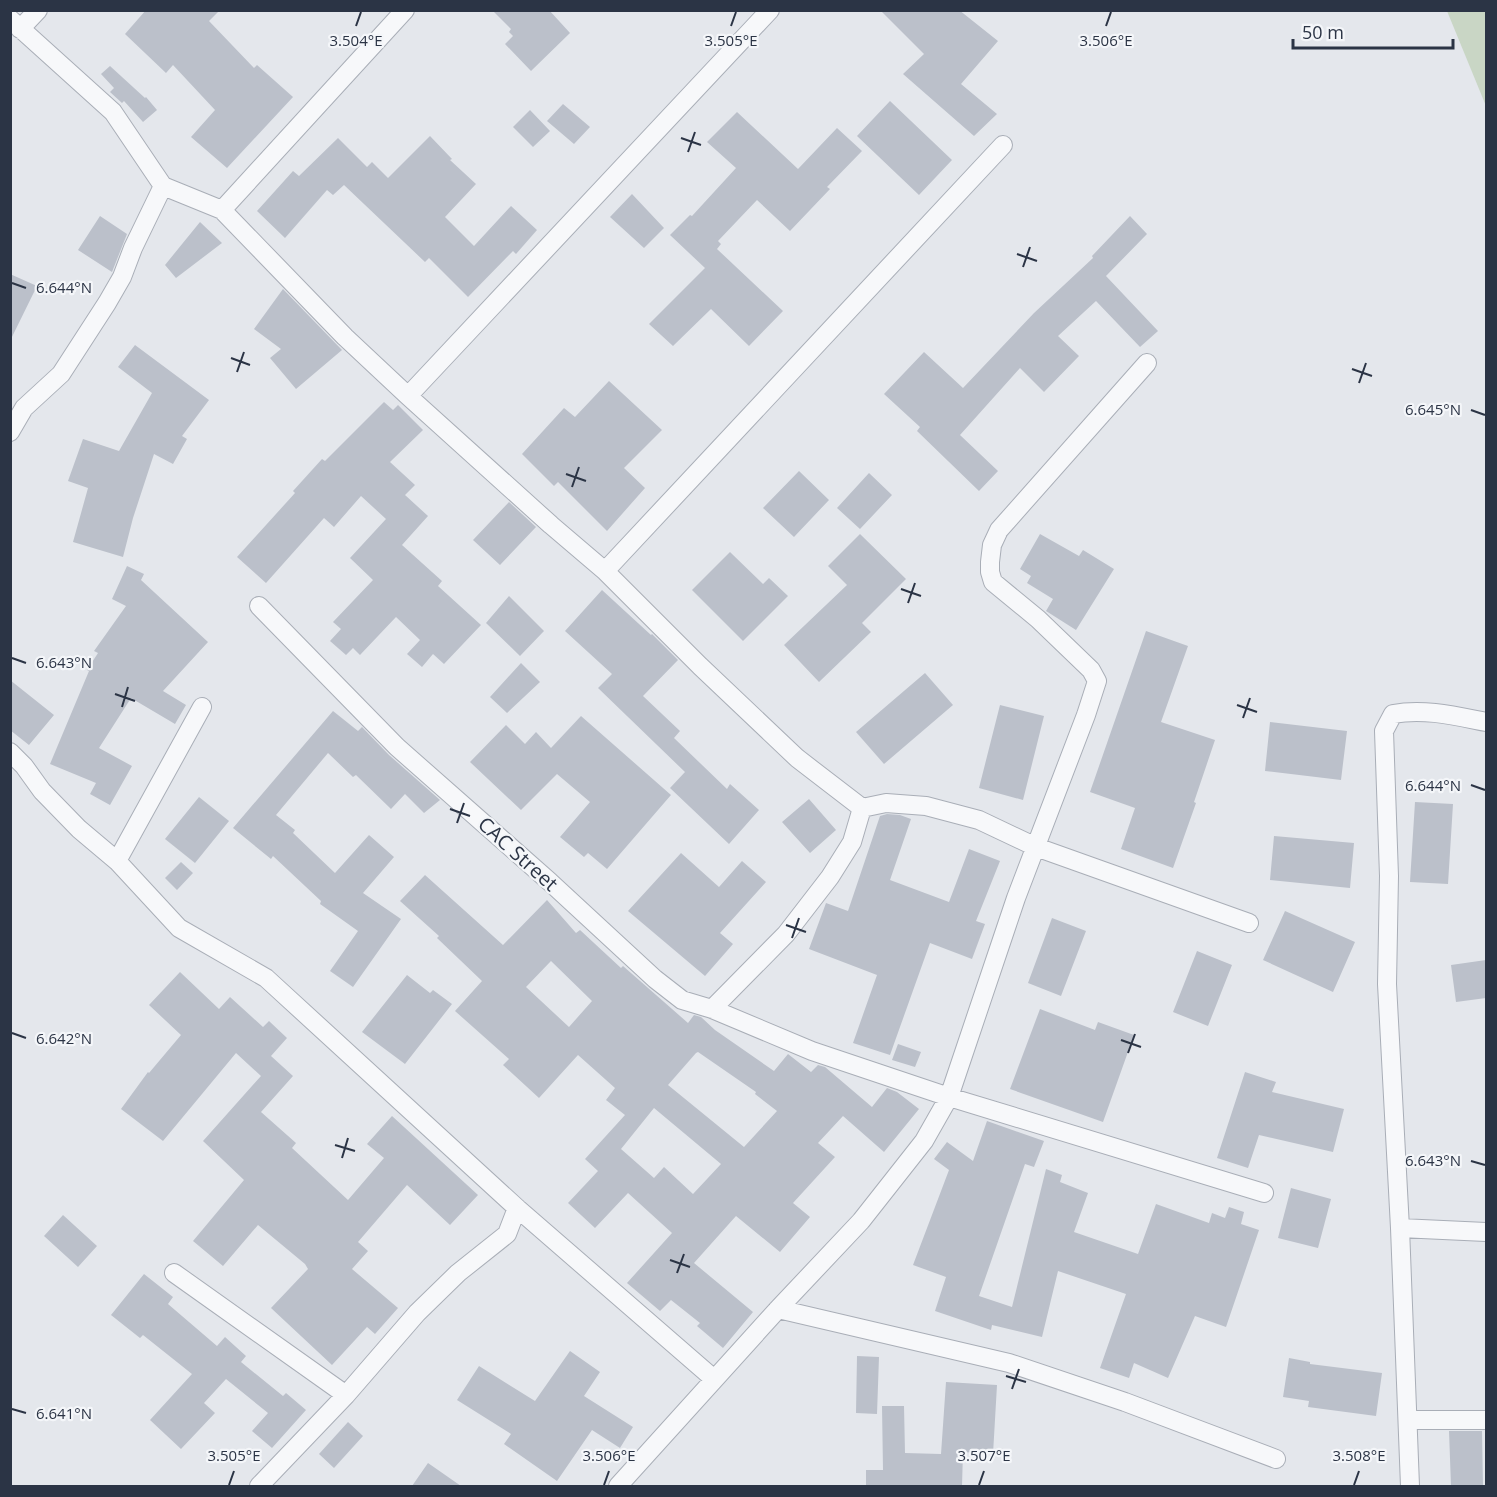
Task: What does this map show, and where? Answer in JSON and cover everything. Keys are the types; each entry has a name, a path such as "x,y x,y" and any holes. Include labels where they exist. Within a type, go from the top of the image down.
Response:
{"street":[{"path":"38,10 15,24 113,112 163,186 222,210 345,337 408,396 605,571 797,758 862,808 886,803 926,806 980,819 1036,847 1249,923"},
{"path":"222,210 405,10"},
{"path":"408,396 770,10"},
{"path":"605,571 1003,145"},
{"path":"10,432 24,408 61,374 107,303 122,277 133,248 163,186"},
{"path":"618,1486 861,1221 924,1141 949,1097 1016,898 1097,681 1091,670 1038,619 993,582 990,572 992,545 999,530 1147,363"},
{"name":"CAC Street","path":"259,606 397,747 550,882 655,979 682,1000 711,1009 812,1051 949,1097 1264,1193"},
{"path":"117,861 202,707"},
{"path":"1410,1486 1400,1228 1387,984 1389,876 1384,731 1393,714 1407,712 1445,714 1486,722"},
{"path":"10,752 24,766 42,791 72,822 117,861 179,928 266,978 517,1208 714,1379"},
{"path":"711,1009 786,934 830,877 852,842 862,808"},
{"path":"259,1486 346,1395 417,1313 458,1273 507,1234 517,1208"},
{"path":"1400,1228 1486,1232"},
{"path":"174,1273 346,1395"},
{"path":"778,1309 1009,1363 1125,1402 1276,1459"},
{"path":"1408,1420 1486,1420"}],"green space":[{"path":"1447,11 1486,11 1486,106"}],"building":[{"path":"146,10 220,10 209,21 254,68 257,65 293,97 227,168 191,137 215,110 173,65 166,73 125,34"},
{"path":"492,10 549,10 570,33 531,71 505,44 513,36 509,32 511,29"},
{"path":"880,10 959,10 998,41 961,84 997,114 974,136 903,74 924,54"},
{"path":"110,66 146,97 157,110 143,122 124,101 122,103 110,92 114,88 101,74"},
{"path":"890,101 952,160 919,195 857,136"},
{"path":"563,104 590,127 574,144 547,121"},
{"path":"530,110 550,131 533,147 513,127"},
{"path":"737,112 798,169 837,128 862,151 827,187 830,189 790,231 757,200 718,241 721,244 717,249 783,311 749,346 711,309 673,346 649,324 705,268 670,235 690,215 692,216 736,168 707,142"},
{"path":"430,136 452,159 450,160 476,184 445,217 474,246 511,206 537,230 516,254 513,251 468,297 429,258 425,262 344,185 333,195 327,190 285,238 257,211 293,171 299,176 338,138 367,167 372,162 388,178"},
{"path":"632,194 664,228 644,248 610,217"},
{"path":"100,216 127,234 112,272 78,250"},
{"path":"1130,216 1147,234 1106,276 1158,331 1140,347 1096,301 1058,336 1079,356 1044,392 1020,368 960,435 998,471 979,491 917,431 920,427 884,394 924,352 963,388 1034,313 1093,258 1092,256"},
{"path":"200,222 222,243 176,278 165,265"},
{"path":"10,274 37,286 10,341"},
{"path":"283,289 342,350 296,389 270,358 281,349 254,329"},
{"path":"135,345 209,400 182,436 187,439 173,464 154,454 123,557 73,542 88,488 68,481 83,439 119,451 152,393 118,367"},
{"path":"609,381 662,430 624,468 645,488 607,531 558,482 554,486 522,454 564,408 575,417"},
{"path":"384,402 393,410 398,405 423,430 390,462 415,485 405,495 428,516 402,545 442,581 438,586 481,625 444,664 433,654 422,667 407,654 420,640 396,617 360,655 353,648 346,655 330,641 341,629 333,622 373,580 350,558 386,519 361,496 334,527 324,518 266,583 237,557 295,493 293,491 322,459 325,461"},
{"path":"799,471 829,500 794,537 763,508"},
{"path":"869,473 892,495 860,529 837,508"},
{"path":"509,502 536,527 500,565 473,540"},
{"path":"860,534 906,579 862,623 871,632 819,682 784,645 847,585 828,566"},
{"path":"1040,534 1079,556 1083,550 1114,569 1076,630 1046,611 1053,599 1027,583 1031,576 1020,569"},
{"path":"730,552 763,584 769,578 788,596 743,641 692,590"},
{"path":"127,566 144,574 141,580 208,642 163,691 186,705 175,724 131,698 99,748 132,766 110,805 90,794 96,783 50,764 89,671 87,670 98,653 94,651 126,606 112,599"},
{"path":"602,590 678,660 643,696 680,731 674,738 727,789 730,784 759,810 729,844 670,788 685,772 598,688 612,674 565,631"},
{"path":"509,596 544,631 520,656 486,623"},
{"path":"1146,631 1188,646 1161,722 1215,740 1173,868 1121,849 1135,808 1090,792"},
{"path":"521,663 540,682 507,713 490,697"},
{"path":"925,673 953,705 884,764 856,732"},
{"path":"10,680 54,715 29,745 10,730"},
{"path":"1000,705 1044,716 1023,800 979,788"},
{"path":"333,711 358,731 362,727 389,755 440,800 424,813 405,794 391,809 356,775 353,777 328,753 276,815 295,830 293,833 335,873 369,835 394,857 363,893 401,919 353,987 330,971 358,931 320,904 321,901 273,856 271,859 233,828"},
{"path":"581,716 671,795 607,869 588,853 584,857 560,837 590,802 557,774 521,810 470,762 506,725 525,744 536,732 551,748"},
{"path":"1270,722 1347,731 1341,780 1265,771"},
{"path":"199,797 229,821 195,863 165,839"},
{"path":"809,799 836,830 810,853 782,822"},
{"path":"1415,802 1453,804 1448,884 1410,882"},
{"path":"887,814 911,819 890,880 949,902 969,849 1000,861 976,921 985,924 972,959 930,943 890,1055 853,1043 877,975 809,949 826,903 848,911 880,816"},
{"path":"1274,836 1354,843 1350,888 1270,880"},
{"path":"681,853 719,887 742,861 766,882 720,933 733,944 705,976 628,911"},
{"path":"181,862 193,873 177,890 165,878"},
{"path":"425,875 503,945 547,900 576,933 580,930 621,968 623,966 688,1023 694,1015 701,1017 715,1030 774,1071 788,1054 811,1072 818,1065 825,1067 872,1107 887,1088 897,1092 919,1109 884,1152 843,1116 818,1143 835,1157 793,1203 810,1217 780,1252 736,1216 694,1263 753,1312 723,1348 697,1326 700,1323 671,1300 660,1311 627,1283 672,1233 628,1193 595,1228 568,1203 598,1171 585,1159 625,1115 606,1100 615,1088 578,1055 539,1098 503,1065 509,1059 455,1011 482,981 437,938 439,936 400,901","holes":["551,961 592,1001 569,1027 526,987","698,1052 756,1092 755,1094 777,1111 744,1147 668,1085","654,1108 721,1164 693,1194 664,1167 654,1178 621,1149"]},
{"path":"1285,911 1355,942 1333,992 1263,960"},
{"path":"1052,918 1086,931 1061,996 1028,983"},
{"path":"1197,951 1232,965 1208,1026 1173,1012"},
{"path":"1486,960 1486,998 1456,1002 1451,965"},
{"path":"180,972 219,1009 230,997 263,1027 269,1021 287,1038 271,1056 293,1076 261,1112 296,1143 292,1148 348,1200 384,1158 367,1144 392,1116 478,1195 450,1225 407,1185 358,1242 368,1251 352,1269 398,1308 375,1334 367,1327 332,1365 271,1308 308,1269 305,1264 258,1225 223,1266 193,1241 244,1180 203,1141 261,1076 236,1053 163,1141 121,1109 148,1072 181,1035 149,1005"},
{"path":"407,975 430,993 433,990 452,1004 405,1064 362,1032"},
{"path":"1040,1009 1095,1030 1098,1022 1134,1035 1103,1122 1010,1089"},
{"path":"898,1044 921,1052 915,1067 892,1060"},
{"path":"1245,1072 1276,1082 1272,1092 1344,1109 1333,1152 1259,1135 1248,1168 1217,1158"},
{"path":"987,1121 1044,1141 1034,1167 1025,1164 979,1296 1012,1307 1046,1169 1062,1175 1060,1182 1088,1193 1074,1232 1138,1254 1156,1204 1209,1223 1212,1213 1225,1218 1229,1207 1244,1212 1241,1224 1259,1230 1226,1327 1195,1316 1168,1378 1134,1363 1129,1378 1100,1368 1126,1294 1058,1271 1042,1337 992,1325 991,1330 935,1311 946,1277 913,1265 949,1170 934,1159 947,1142 973,1161"},
{"path":"1291,1188 1331,1199 1318,1248 1278,1238"},
{"path":"63,1215 97,1246 78,1267 44,1236"},
{"path":"144,1274 173,1297 168,1304 217,1346 225,1337 246,1356 241,1362 283,1396 286,1393 306,1410 272,1448 252,1431 268,1413 226,1379 204,1403 215,1413 181,1449 150,1420 192,1374 143,1335 140,1338 111,1315"},
{"path":"570,1351 600,1372 584,1396 633,1427 620,1448 592,1430 557,1481 504,1444 511,1434 457,1400 479,1366 535,1401"},
{"path":"857,1356 879,1357 877,1414 856,1413"},
{"path":"1289,1358 1310,1362 1310,1364 1382,1373 1376,1416 1308,1407 1309,1401 1283,1397"},
{"path":"946,1382 997,1385 993,1454 963,1452 962,1486 866,1486 866,1470 883,1470 882,1406 904,1406 905,1453 941,1454"},
{"path":"348,1422 363,1436 334,1468 319,1454"},
{"path":"1449,1431 1482,1431 1483,1486 1451,1486"},
{"path":"428,1463 461,1486 412,1486"}]}
